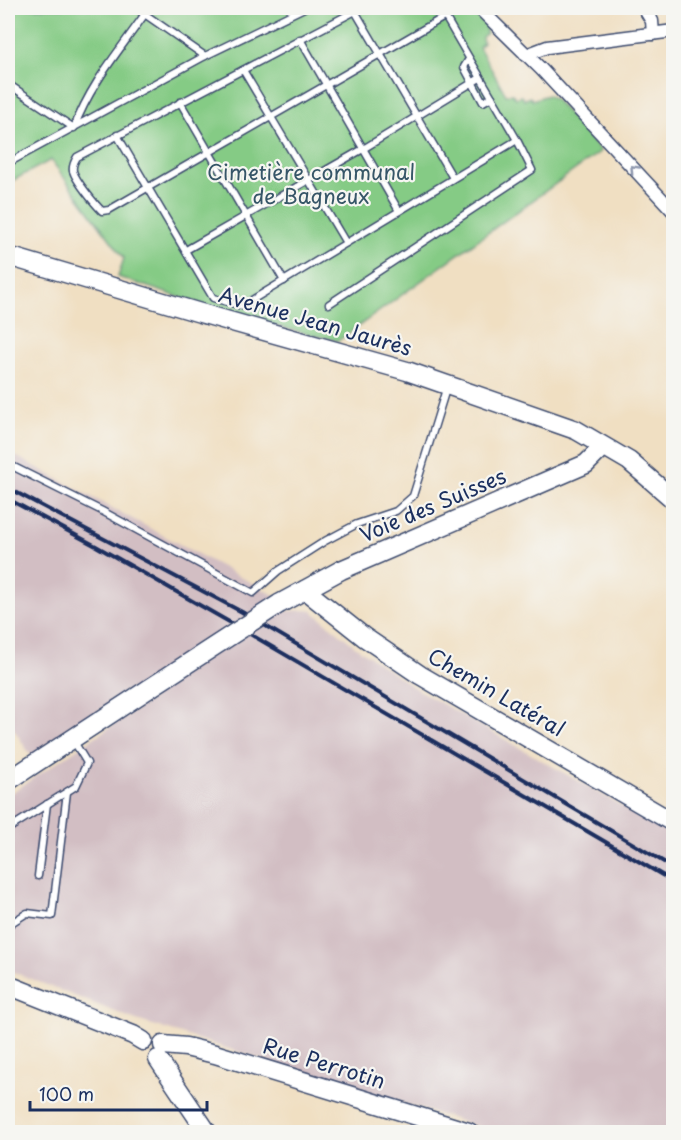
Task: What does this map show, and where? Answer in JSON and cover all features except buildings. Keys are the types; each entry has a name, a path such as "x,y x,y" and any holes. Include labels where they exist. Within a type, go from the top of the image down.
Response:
{"street":[{"path":"479,8 674,212"},
{"path":"644,8 651,21 653,34"},
{"path":"526,55 547,47 674,32"},
{"name":"Avenue Jean Jaurès","path":"8,256 197,312 407,370 576,430 629,460 672,494"},
{"name":"Voie des Suisses","path":"8,781 279,604 341,570 586,464 603,447"},
{"name":"Chemin Latéral","path":"305,590 364,637 420,675 674,823"},
{"name":"Rue Perrotin","path":"8,985 134,1035 143,1041 154,1037 160,1052 186,1047 215,1054 469,1132"},
{"path":"160,1052 207,1132"}],"lane":[{"path":"136,8 147,11 205,56"},
{"path":"8,163 205,56 304,8"},
{"path":"329,304 532,170 440,8"},
{"path":"446,16 380,54 327,86 110,210 102,211 74,172 74,162 77,157 358,9 380,54 453,177"},
{"path":"74,128 88,95 147,11"},
{"path":"300,39 399,211"},
{"path":"469,59 464,67 483,102 492,97"},
{"path":"243,70 346,243"},
{"path":"186,250 363,149 480,78"},
{"path":"8,84 74,128"},
{"path":"180,102 284,280"},
{"path":"117,135 213,298 242,306 517,140"},
{"path":"8,464 253,593 278,571 326,541 357,524 396,512 413,496 447,385"},
{"path":"8,829 76,786 87,763 72,739"},
{"path":"8,925 27,913 52,916 67,792"},
{"path":"38,876 47,804"}],"shaded area":[{"path":"8,452 274,595 286,611 311,610 356,647 413,687 673,835 673,1132 572,1132 535,1129 534,1132 496,1132 136,1020 8,970 8,795 155,697 130,690 31,756 8,720"}],"green space":[{"name":"Cimetière communal de Bagneux","path":"8,8 470,8 488,28 485,30 487,33 482,37 483,43 479,47 506,95 512,94 516,98 522,96 524,100 548,95 555,99 601,151 338,341 239,317 118,277 124,258 51,160 8,183"}],"railway":[{"path":"8,488 242,612 674,868"},
{"path":"8,499 238,627 674,882"}]}
